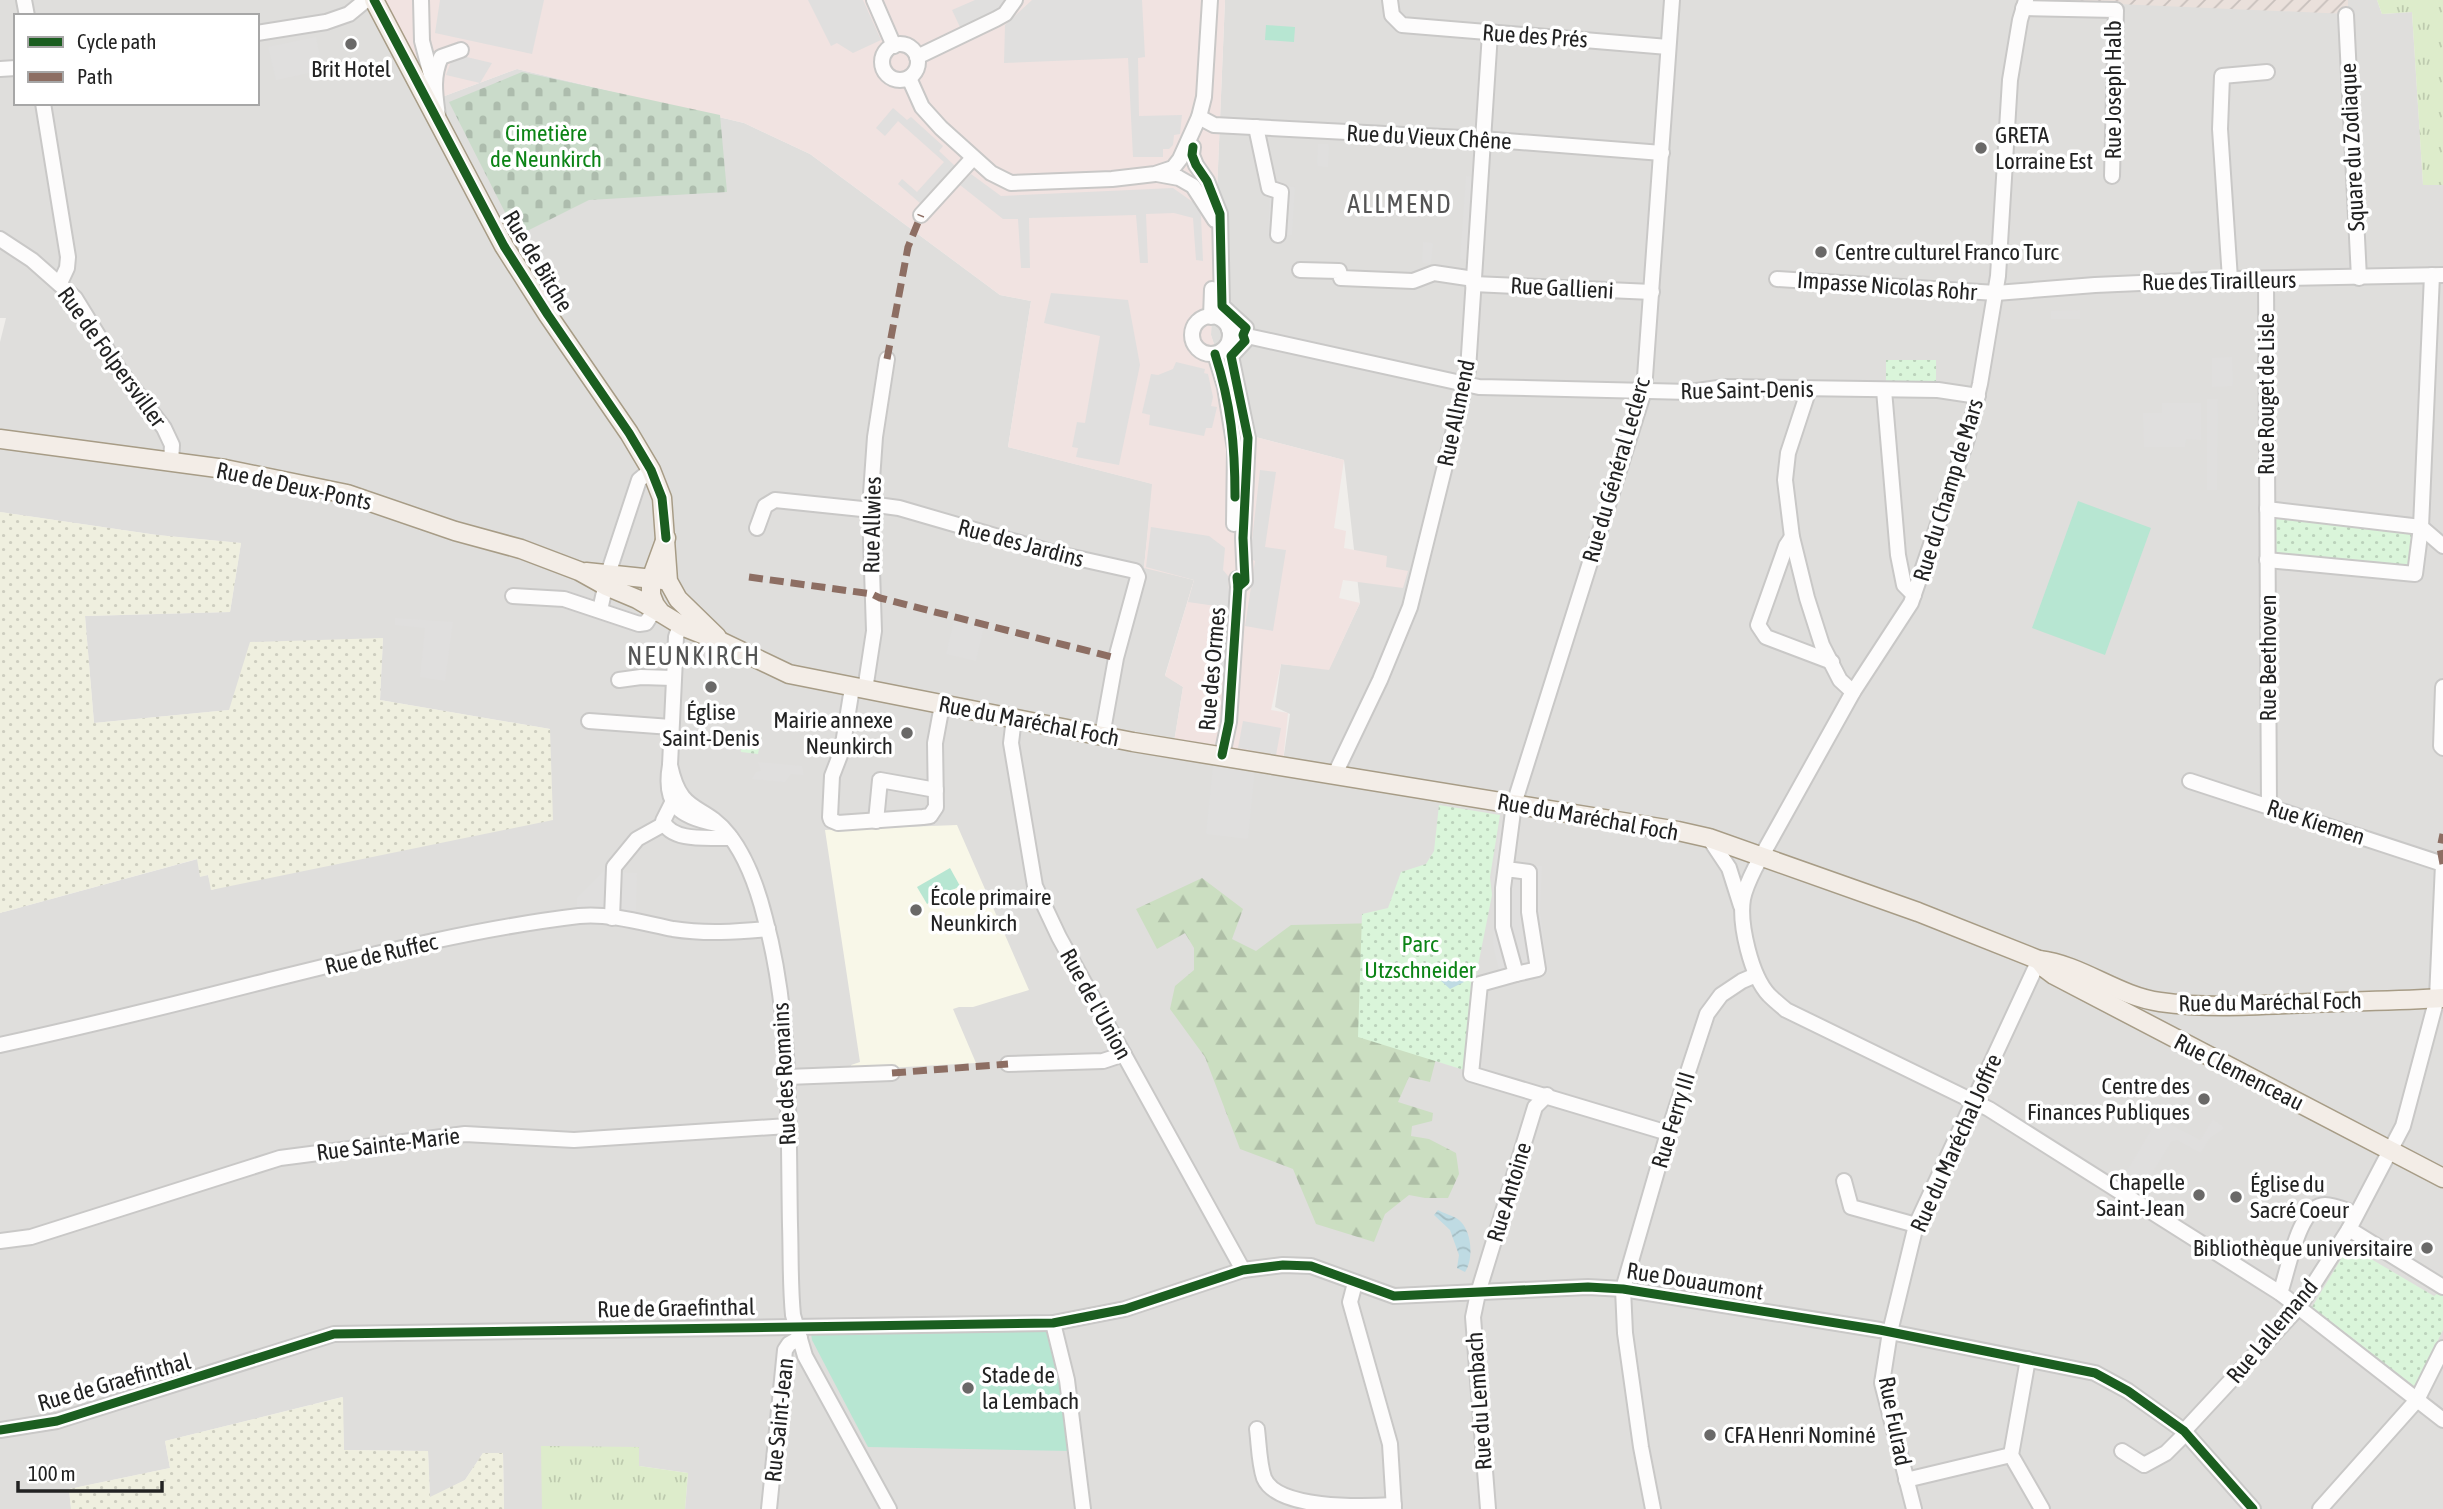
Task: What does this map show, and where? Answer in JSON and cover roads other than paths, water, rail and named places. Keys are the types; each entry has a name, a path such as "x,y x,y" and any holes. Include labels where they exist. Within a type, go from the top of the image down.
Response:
{"main road":[{"name":"Rue de Bitche","path":"374,0 503,246 651,470 662,498 666,538 654,596"},
{"name":"Rue de Deux-Ponts","path":"0,439 257,474 347,494 455,531 522,549 654,596"},
{"name":"Rue du Maréchal Foch","path":"654,596 678,599 687,620"},
{"name":"Rue du Maréchal Foch","path":"654,596 722,642 789,674 1102,736 1709,838 1917,912 2039,960"},
{"name":"Rue Clemenceau","path":"2039,960 2054,975 2105,993 2125,1013 2443,1178"},
{"name":"Rue du Maréchal Foch","path":"2105,993 2199,1006 2440,998"},
{"path":"2125,1013 2126,1000 2130,995"}],"street":[{"path":"259,33 327,22 349,14 366,0"},
{"path":"421,0 422,41 434,83 440,124"},
{"path":"874,0 894,46"},
{"path":"917,57 1005,14 1015,0"},
{"path":"908,78 922,107 990,173 1011,183 1112,179 1155,174 1173,168 1180,159 1199,117 1204,97 1210,0"},
{"name":"Rue des Prés","path":"1390,0 1392,15 1402,26 1668,47"},
{"name":"Rue du Général Leclerc","path":"1516,974 1503,927 1503,888 1514,804 1644,391 1672,0"},
{"name":"Rue Joseph Halb","path":"2024,4 2116,10 2112,176"},
{"name":"Rue du Champ de Mars","path":"1742,909 1747,885 1760,857 1853,692 1914,596 1968,439 1996,293 2010,80 2024,4"},
{"name":"Square du Zodiaque","path":"2346,15 2359,278"},
{"name":"Rue Allmend","path":"1335,774 1380,680 1410,607 1465,386 1490,33"},
{"path":"894,46 910,47 917,57 918,68 908,78 896,79 885,70 883,64 885,53 894,46"},
{"path":"434,83 441,57 461,50"},
{"path":"2230,279 2220,129 2222,76 2267,72"},
{"path":"43,105 68,257 67,268 60,283"},
{"name":"Rue du Vieux Chêne","path":"1199,117 1214,125 1482,139 1662,153"},
{"path":"1256,127 1269,188 1281,192 1278,234"},
{"path":"1193,147 1192,155 1196,165 1207,181 1220,214 1222,306 1246,328 1243,335 1245,341 1231,356 1248,438 1243,538 1245,581 1238,587"},
{"path":"921,215 973,158"},
{"path":"1180,159 1182,180"},
{"path":"1180,159 1205,186 1214,203 1211,317"},
{"path":"1155,174 1182,180 1193,186 1215,220"},
{"name":"Rue de Folpersviller","path":"0,239 32,260 75,298 120,371 164,428 172,445 171,462"},
{"name":"Rue Gallieni","path":"1300,270 1339,271 1341,278 1413,281 1434,273 1473,282 1651,292"},
{"path":"2267,560 2415,574 2421,527 2437,275"},
{"name":"Rue des Tirailleurs","path":"1996,293 2230,279 2437,275"},
{"name":"Impasse Nicolas Rohr","path":"1777,279 1996,293"},
{"name":"Rue Rouget de Lisle","path":"2266,280 2267,509"},
{"path":"1211,317 1222,320 1229,329 1226,347 1215,354 1201,351 1193,337 1199,321 1211,317"},
{"name":"Rue Saint-Denis","path":"1229,329 1243,335 1465,386 1690,392 1725,387 1938,390 1978,396"},
{"name":"Rue des Ormes","path":"1215,354 1225,387 1235,449 1234,561 1238,587 1228,722 1222,755"},
{"name":"Rue Allwies","path":"876,821 838,823 830,817 832,776 842,750 874,631 870,508 875,437 887,359"},
{"path":"1809,389 1788,453 1785,480 1792,537 1822,645 1840,680 1853,692"},
{"path":"1884,390 1898,555 1904,585 1914,596"},
{"path":"600,610 639,480 651,470"},
{"name":"Rue des Jardins","path":"757,528 765,506 775,500 862,509 877,505 899,508 1054,554 1135,571 1138,578 1116,658 1102,736"},
{"path":"2267,509 2421,527 2443,546"},
{"name":"Rue Beethoven","path":"2267,509 2269,807"},
{"path":"1792,537 1786,546 1758,625 1766,637 1832,662"},
{"path":"513,596 564,599 643,624 654,596"},
{"name":"Rue des Romains","path":"687,620 676,637 668,789 672,803 681,812 717,824"},
{"path":"619,680 641,677 673,678"},
{"path":"2443,687 2443,748"},
{"path":"936,790 880,780 876,821 930,816 936,807 936,790 935,743 942,705"},
{"name":"Rue de l'Union","path":"1014,718 1011,743 1035,886 1058,935 1243,1270"},
{"path":"589,721 671,727"},
{"name":"Rue des Romains","path":"670,765 676,788 683,800 717,824 731,838 754,882 768,929 785,1029 792,1302 798,1332 805,1356 889,1509"},
{"name":"Rue Kiemen","path":"2190,781 2443,864"},
{"path":"672,803 663,816 664,824 672,832 731,838"},
{"path":"612,918 614,867 637,839 664,824"},
{"path":"1709,838 1729,868 1742,909 1756,975 1768,994 1786,1010 1974,1101 2280,1293 2443,1420"},
{"name":"Rue Lallemand","path":"2122,1451 2144,1465 2166,1452 2299,1307 2349,1229 2403,1126 2440,998 2443,864"},
{"path":"1506,869 1529,872 1529,912 1538,969 1480,984 1471,1074 1668,1133"},
{"name":"Rue de Ruffec","path":"0,1045 108,1021 379,953 504,928 582,916 717,934 768,929"},
{"name":"Rue du Maréchal Joffre","path":"1890,1332 1916,1226 2039,960"},
{"name":"Rue Ferry III","path":"1653,1509 1641,1447 1625,1333 1623,1289 1668,1133 1707,1014 1721,995 1756,975"},
{"path":"1008,1064 1104,1061 1124,1054"},
{"path":"787,1077 892,1073"},
{"name":"Rue Antoine","path":"1478,1293 1535,1107 1548,1095"},
{"name":"Rue Sainte-Marie","path":"0,1241 31,1237 280,1158 465,1134 574,1140 788,1126"},
{"path":"1844,1181 1851,1207 1916,1226"},
{"path":"2280,1293 2291,1252 2308,1215 2317,1206 2327,1204 2356,1214"},
{"path":"2349,1229 2443,1287"},
{"name":"Rue de Graefinthal","path":"0,1430 57,1421 334,1334 798,1332 1052,1323 1125,1309 1243,1270 1283,1265 1311,1266 1355,1283"},
{"path":"1256,1430 1264,1481 1277,1505 1327,1509 1394,1507 1391,1444 1350,1302 1355,1283"},
{"name":"Rue Douaumont","path":"1355,1283 1394,1296 1588,1287 1623,1289 1890,1332 2095,1373 2128,1391 2185,1432 2253,1509"},
{"name":"Rue du Lembach","path":"1478,1293 1473,1317 1488,1509"},
{"path":"1052,1323 1067,1380 1083,1509"},
{"name":"Rue Saint-Jean","path":"769,1509 785,1350 798,1332"},
{"name":"Rue Fulrad","path":"1890,1332 1882,1383 1914,1509"},
{"path":"2320,1509 2417,1400 2443,1348"},
{"path":"2028,1359 2011,1455 2042,1509"},
{"path":"1906,1480 2011,1455"}],"water":[{"path":"1453,971 1464,982 1450,989 1439,979"},
{"path":"1438,1210 1459,1220 1467,1231 1470,1260 1465,1272 1457,1268 1459,1255 1450,1230 1434,1215"}],"place":[{"name":"Brit Hotel","path":"351,44"},
{"name":"GRETA Lorraine Est","path":"1981,148"},
{"name":"Centre culturel Franco Turc","path":"1821,252"},
{"name":"Église Saint-Denis","path":"711,687"},
{"name":"Mairie annexe Neunkirch","path":"907,733"},
{"name":"École primaire Neunkirch","path":"916,910"},
{"name":"Centre des Finances Publiques","path":"2204,1099"},
{"name":"Chapelle Saint-Jean","path":"2199,1195"},
{"name":"Église du Sacré Coeur","path":"2236,1197"},
{"name":"Bibliothèque universitaire","path":"2427,1248"},
{"name":"Stade de la Lembach","path":"968,1388"},
{"name":"CFA Henri Nominé","path":"1710,1435"}],"district":[{"name":"ALLMEND","path":"1400,204"},
{"name":"NEUNKIRCH","path":"694,656"}],"park label":[{"name":"Cimetière de Neunkirch","path":"546,146"},
{"name":"Parc Utzschneider","path":"1420,957"}]}
